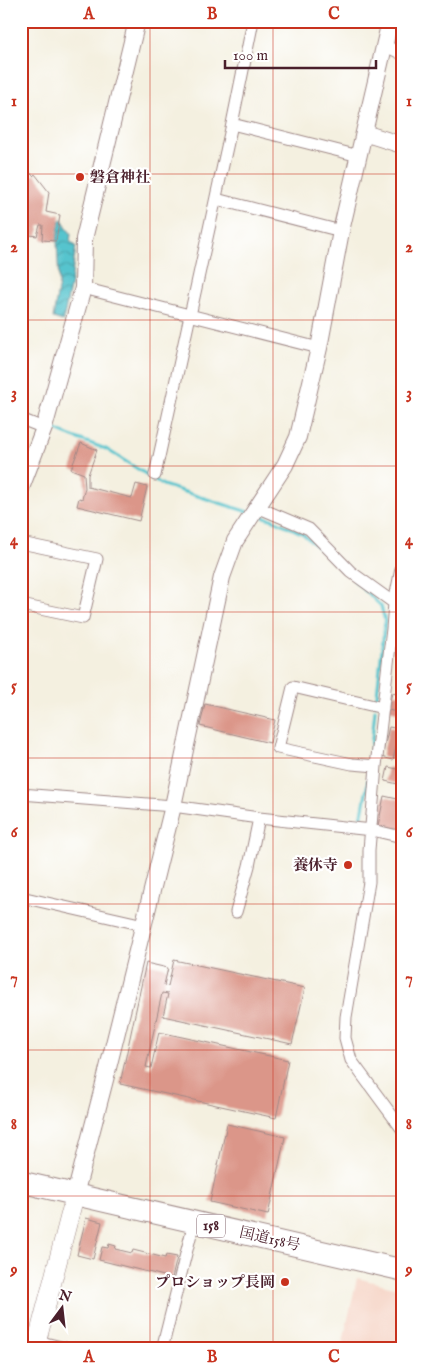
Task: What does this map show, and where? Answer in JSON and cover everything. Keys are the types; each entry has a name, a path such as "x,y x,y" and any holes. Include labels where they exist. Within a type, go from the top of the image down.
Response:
{"highway":[{"name":"国道158号","path":"21,1182 402,1270"}],"main road":[{"path":"36,1345 75,1195"}],"street":[{"path":"21,488 44,428 82,288 84,239 137,21"},
{"path":"155,475 253,21"},
{"path":"75,1195 173,806 222,577 235,541 285,464 298,437 319,348 342,231 390,21 402,24"},
{"path":"384,45 402,54"},
{"path":"232,124 359,156"},
{"path":"364,133 402,145"},
{"path":"216,199 342,231"},
{"path":"82,288 319,348"},
{"path":"21,419 44,428"},
{"path":"257,507 309,529 351,572 394,603"},
{"path":"21,543 97,559 83,618 21,605"},
{"path":"402,564 394,603 397,630 383,708 376,766 369,850 369,882 346,1017 345,1038 351,1060 402,1129"},
{"path":"376,766 352,764 278,748 293,687 383,708"},
{"path":"21,794 173,806 259,818 372,830 402,837"},
{"path":"236,912 249,866 259,818"},
{"path":"21,897 144,924"},
{"path":"162,1349 194,1222"},
{"path":"36,1345 69,1349"}],"shaded area":[{"path":"357,1278 402,1289 402,1349 353,1349 342,1346"}],"water":[{"path":"62,219 71,234 70,241 76,246 63,321 53,318 59,284 57,240 60,220"}],"building":[{"path":"21,162 33,176 35,174 49,192 46,212 60,215 56,241 42,240 43,225 40,225 37,236 23,234 27,202 21,195"},
{"path":"81,443 97,450 88,475 88,487 132,498 136,484 147,487 139,521 77,506 79,498 82,499 85,488 84,474 71,469"},
{"path":"392,693 402,695 402,713 388,710"},
{"path":"205,704 275,720 270,743 200,726"},
{"path":"389,727 400,729 393,760 382,757"},
{"path":"388,767 402,770 402,785 385,781"},
{"path":"384,796 402,800 402,831 378,826"},
{"path":"174,960 305,988 292,1044 163,1016 168,994 162,993 146,1067 151,1068 159,1032 288,1060 276,1118 120,1084 146,963 168,968 164,985 168,986"},
{"path":"227,1124 285,1137 268,1215 210,1202"},
{"path":"86,1218 102,1222 93,1259 77,1255"},
{"path":"109,1244 116,1246 115,1249 132,1253 133,1250 165,1258 166,1255 177,1257 172,1278 99,1260 102,1247 108,1248"}],"waterway":[{"path":"50,427 106,449 163,485 248,512"},
{"path":"258,515 274,520 303,534 333,561"},
{"path":"354,580 381,606 385,621 376,704"},
{"path":"360,825 367,788 375,710"}],"place":[{"name":"磐倉神社","path":"80,177"},
{"name":"養休寺","path":"348,865"},
{"name":"プロショップ長岡","path":"285,1282"}]}
